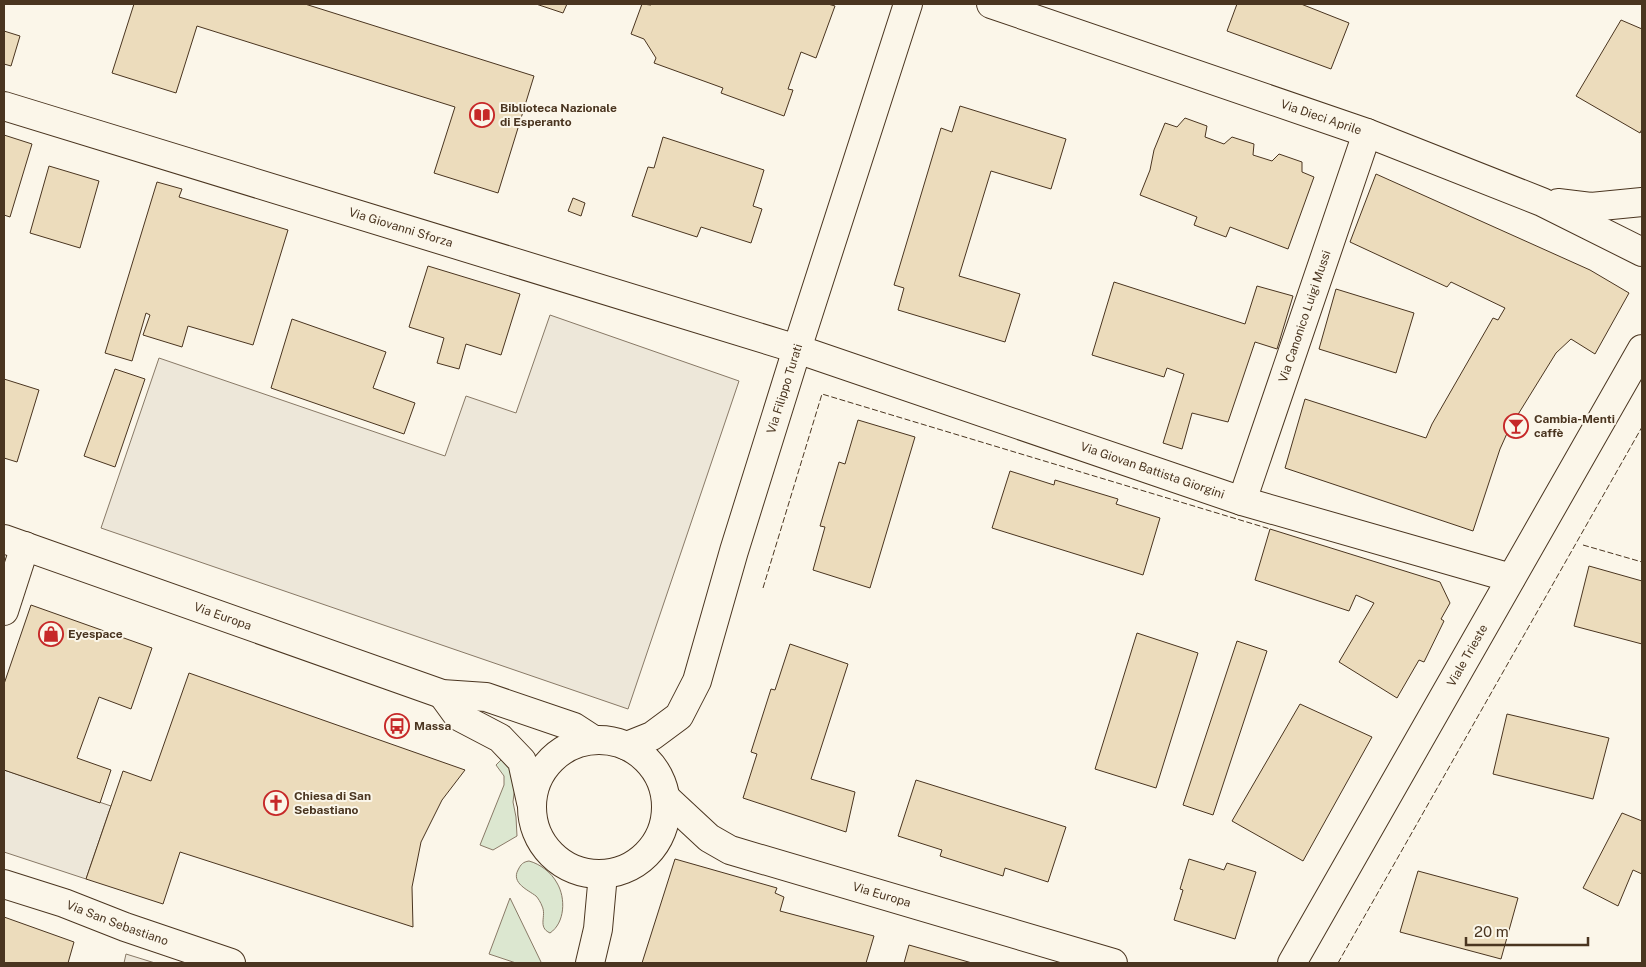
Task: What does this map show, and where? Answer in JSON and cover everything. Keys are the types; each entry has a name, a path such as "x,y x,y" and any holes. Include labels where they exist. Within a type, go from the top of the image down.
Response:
{"street":[{"name":"Via Filippo Turati","path":"627,746 652,736 679,716 697,682 737,542 797,349 908,4"},
{"name":"Via Dieci Aprile","path":"991,4 1367,133 1542,202 1642,252"},
{"name":"Via Giovanni Sforza","path":"4,106 797,349"},
{"name":"Via Canonico Luigi Mussi","path":"1242,501 1367,133"},
{"path":"1542,202 1591,207 1642,202"},
{"name":"Via Giovan Battista Giorgini","path":"797,349 1242,501 1512,578"},
{"name":"Viale Trieste","path":"1292,963 1642,349"},
{"path":"4,611 14,542"},
{"name":"Via Europa","path":"14,542 442,694 486,697 574,727 594,740"},
{"path":"442,694 458,716 500,738 522,761 534,824 540,838 552,855 567,866 584,872 603,874 624,869 643,858 657,841 664,821 666,798 661,782 653,767 640,753 611,741 594,740 574,744 556,755 542,772 534,790 532,807"},
{"name":"Via Europa","path":"666,798 709,838 730,850 1113,963"},
{"path":"590,963 598,929 603,874"},
{"name":"Via San Sebastiano","path":"4,884 64,903 231,963"}],"green space":[{"path":"504,757 513,775 515,786 513,802 517,836 493,850 480,845 504,785 504,776 496,765"},
{"path":"529,861 541,866 548,872 555,879 560,889 563,903 561,917 555,929 550,933 544,928 543,910 536,896 521,886 517,879 516,875 520,866"},
{"path":"510,898 541,963 516,963 489,954"}],"shaded area":[{"path":"550,315 739,381 628,709 101,528 159,358 445,456 466,396 516,413"},
{"path":"4,770 111,806 86,879 4,852"},
{"path":"126,954 155,963 124,963"}],"building":[{"path":"134,4 305,4 534,76 498,193 434,173 455,107 197,26 176,93 112,73"},
{"path":"536,4 567,4 563,13"},
{"path":"642,4 828,4 835,6 816,58 801,52 788,89 793,90 784,116 721,93 723,88 654,63 656,58 644,39 631,34"},
{"path":"1237,4 1301,4 1349,23 1331,69 1227,31"},
{"path":"1621,20 1642,29 1642,129 1640,133 1576,96"},
{"path":"4,31 20,36 11,66 4,64"},
{"path":"960,106 1066,139 1051,189 991,171 959,276 1020,294 1005,342 898,310 904,288 894,285 941,128 952,132"},
{"path":"1185,118 1207,126 1205,137 1224,144 1232,137 1254,144 1253,155 1272,161 1279,154 1302,162 1302,172 1314,177 1288,249 1230,227 1226,237 1194,225 1197,217 1140,195 1150,170 1154,150 1165,123 1177,127"},
{"path":"4,135 32,144 10,217 4,215"},
{"path":"663,137 764,170 753,206 762,209 751,243 701,227 697,237 632,216 648,167 654,168"},
{"path":"49,166 99,181 80,248 30,233"},
{"path":"1376,174 1590,270 1629,293 1595,354 1571,339 1556,353 1509,429 1500,449 1473,531 1285,468 1305,399 1426,438 1432,424 1493,318 1498,320 1505,308 1451,282 1447,287 1350,242"},
{"path":"157,182 182,189 179,197 288,230 253,345 188,326 182,347 143,335 150,315 146,313 132,361 105,353"},
{"path":"573,198 585,203 581,216 568,211"},
{"path":"428,266 520,294 501,355 466,344 459,369 437,363 444,338 409,327"},
{"path":"1114,282 1245,324 1257,286 1293,296 1277,349 1255,342 1228,422 1192,413 1182,449 1163,443 1184,374 1167,368 1164,377 1092,355"},
{"path":"1336,289 1414,313 1396,373 1319,349"},
{"path":"292,319 386,352 373,388 415,403 404,434 271,388"},
{"path":"115,369 145,379 115,467 84,456"},
{"path":"4,379 39,390 17,462 4,458"},
{"path":"858,420 915,437 870,588 813,570 825,527 820,526 839,462 845,464"},
{"path":"1010,471 1054,485 1055,480 1118,499 1116,504 1160,518 1143,575 992,528"},
{"path":"1270,529 1440,582 1450,603 1441,619 1444,621 1424,662 1419,660 1397,698 1339,662 1374,603 1356,595 1349,611 1255,580"},
{"path":"1589,566 1642,581 1642,644 1574,626"},
{"path":"31,605 152,648 131,709 99,697 77,758 111,770 100,803 4,770 4,684"},
{"path":"1137,633 1198,653 1156,788 1095,769"},
{"path":"1237,641 1267,651 1213,815 1183,805"},
{"path":"790,644 848,664 811,779 855,792 846,832 743,798 757,754 751,752 771,689 775,690"},
{"name":"Chiesa di San Sebastiano","path":"189,673 465,770 442,800 421,842 412,887 413,927 180,852 163,904 86,879 123,771 151,781"},
{"path":"1300,704 1372,737 1303,861 1232,821"},
{"path":"1507,714 1609,738 1593,799 1493,774"},
{"path":"916,780 1066,827 1048,882 1005,868 1003,876 940,856 942,850 898,836"},
{"path":"1622,813 1642,821 1642,874 1633,870 1618,906 1583,888"},
{"path":"675,859 777,888 775,893 784,897 780,911 874,936 866,963 642,963"},
{"path":"1189,859 1224,870 1227,863 1256,872 1235,939 1174,920 1183,890 1180,889"},
{"path":"1418,871 1518,898 1501,959 1400,932"},
{"path":"4,917 74,942 68,963 4,963"},
{"path":"909,945 972,963 904,963"}],"fence":[{"path":"763,588 822,394 1270,529"},
{"path":"1338,963 1642,427"},
{"path":"1583,545 1642,562"}],"place":[{"name":"Biblioteca Nazionale di Esperanto","path":"482,115"},
{"name":"Cambia-Menti caffè","path":"1516,426"},
{"name":"Eyespace","path":"51,634"},
{"name":"Massa","path":"397,726"},
{"name":"Chiesa di San Sebastiano","path":"276,803"}]}
